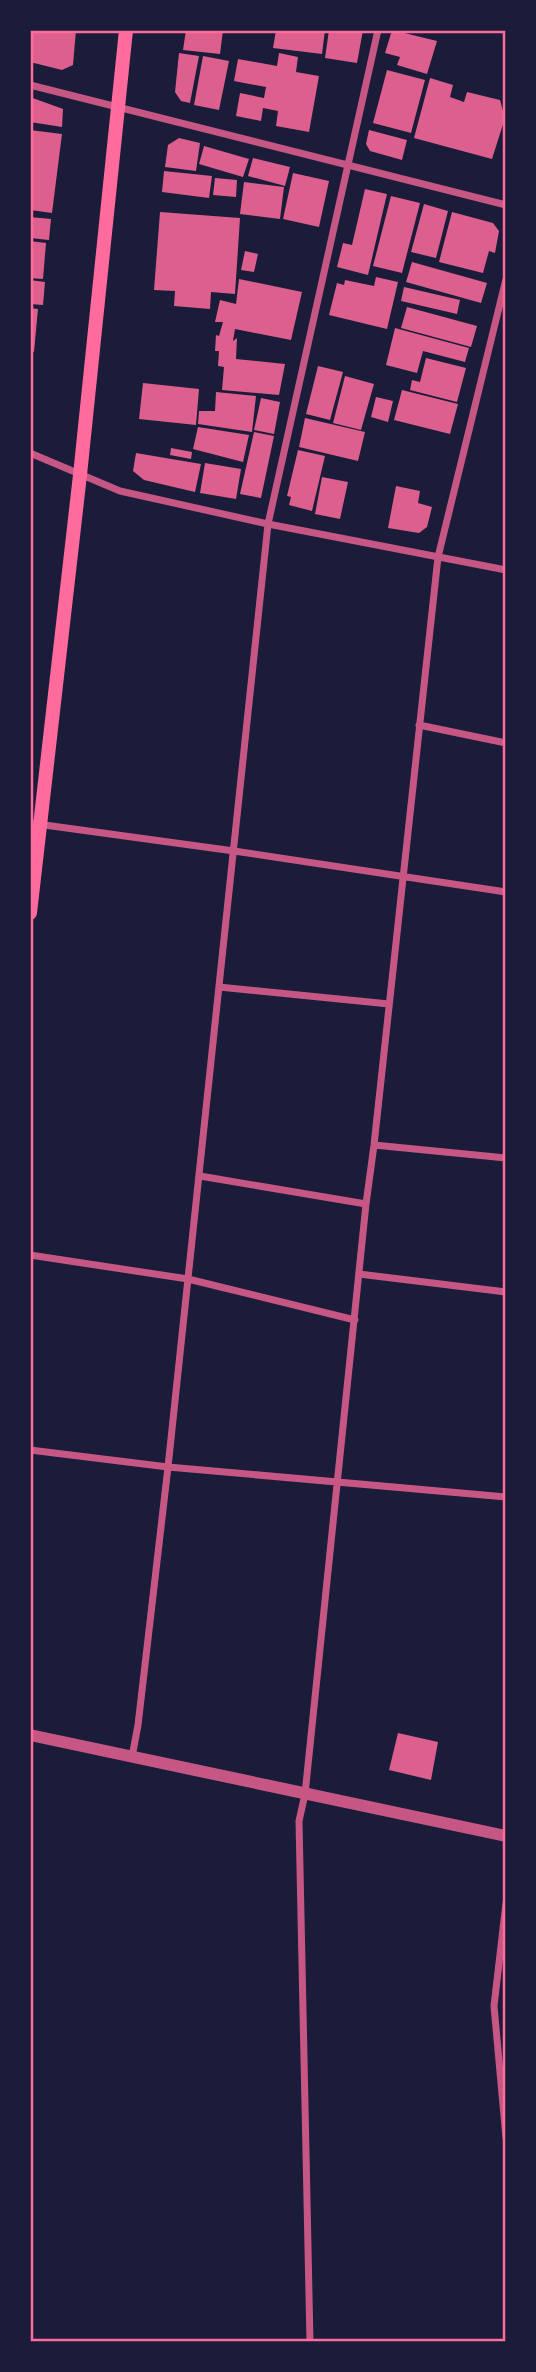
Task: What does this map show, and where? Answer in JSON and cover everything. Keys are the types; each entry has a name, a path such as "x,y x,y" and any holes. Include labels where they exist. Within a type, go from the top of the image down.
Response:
{"main road":[{"path":"30,912 35,824 80,475 126,30"}],"street":[{"path":"132,1757 169,1467 268,524 378,30"},
{"path":"30,85 506,205"},
{"path":"310,2342 299,1821 305,1794 366,1204 438,557 506,279"},
{"path":"30,453 120,491 268,524 506,570"},
{"path":"419,725 506,743"},
{"path":"35,824 506,892"},
{"path":"219,987 389,1004"},
{"path":"374,1145 506,1158"},
{"path":"200,1176 366,1204"},
{"path":"30,1255 188,1279 355,1320"},
{"path":"359,1274 506,1292"},
{"path":"30,1450 169,1467 506,1497"},
{"path":"30,1735 506,1836"},
{"path":"506,1903 494,2006 506,2138"}],"building":[{"path":"30,30 76,30 73,65 62,70 30,62"},
{"path":"186,30 223,30 220,54 183,50"},
{"path":"276,30 325,30 322,54 273,48"},
{"path":"329,30 363,30 357,63 325,58"},
{"path":"392,30 437,41 427,74 397,65 400,57 385,53"},
{"path":"179,53 199,56 190,103 181,101 175,92"},
{"path":"279,53 298,57 296,72 319,76 309,132 276,126 278,111 263,108 261,121 236,116 240,93 264,98 266,87 234,81 238,59 277,66"},
{"path":"203,56 229,61 219,110 194,105"},
{"path":"387,70 425,80 411,133 373,123"},
{"path":"430,78 453,85 450,97 464,102 467,92 500,100 505,118 492,159 414,138"},
{"path":"30,97 63,109 62,127 30,122"},
{"path":"30,130 62,134 52,213 30,210"},
{"path":"369,130 407,140 402,160 370,151 366,144"},
{"path":"179,138 200,143 196,171 165,167 168,145"},
{"path":"204,146 249,159 243,177 199,164"},
{"path":"253,158 290,167 285,186 248,176"},
{"path":"164,171 212,176 209,198 162,192"},
{"path":"293,173 329,181 319,227 283,219"},
{"path":"215,178 237,180 236,197 213,195"},
{"path":"244,182 284,187 280,219 240,214"},
{"path":"365,189 387,194 368,275 337,267 343,243 352,245"},
{"path":"391,196 420,203 402,273 373,266"},
{"path":"424,204 448,211 436,258 411,252"},
{"path":"160,212 240,218 235,294 211,292 210,309 174,306 175,291 154,290"},
{"path":"452,212 493,223 499,231 495,253 489,251 483,273 439,262"},
{"path":"30,217 51,219 49,240 30,238"},
{"path":"30,241 46,243 43,279 30,278"},
{"path":"245,251 258,254 254,272 241,270"},
{"path":"412,262 487,283 481,303 406,282"},
{"path":"376,277 398,282 387,329 329,315 337,283 344,285 345,280 374,286"},
{"path":"239,279 302,292 291,340 235,329 233,341 237,338 236,359 285,364 279,395 222,390 224,367 218,366 219,351 215,351 216,335 219,336 223,322 215,322 220,300 236,304"},
{"path":"30,280 45,282 43,305 30,304"},
{"path":"404,287 460,300 457,314 401,301"},
{"path":"407,307 477,326 471,347 401,328"},
{"path":"30,308 38,309 34,352 30,351"},
{"path":"395,328 469,348 465,362 423,351 417,373 386,365"},
{"path":"426,358 466,368 457,402 410,390 412,380 420,382"},
{"path":"318,366 343,372 330,420 306,414"},
{"path":"345,376 374,384 361,430 333,423"},
{"path":"143,383 199,389 196,425 139,419"},
{"path":"402,390 458,404 450,434 394,420"},
{"path":"216,392 256,396 252,432 198,424 199,411 215,411"},
{"path":"376,397 393,401 388,422 371,417"},
{"path":"261,398 280,402 274,434 254,430"},
{"path":"305,418 365,432 358,461 299,447"},
{"path":"198,427 249,435 243,462 193,449"},
{"path":"254,432 274,436 261,498 240,494"},
{"path":"171,448 192,452 191,459 170,455"},
{"path":"298,450 325,456 312,511 289,505 291,497 287,496"},
{"path":"136,453 201,464 195,492 144,480 133,471"},
{"path":"205,463 241,469 236,499 200,493"},
{"path":"322,477 348,482 340,519 315,514"},
{"path":"396,486 420,491 418,503 432,507 427,527 419,533 388,528"},
{"path":"398,1733 438,1742 431,1780 389,1770"}]}
